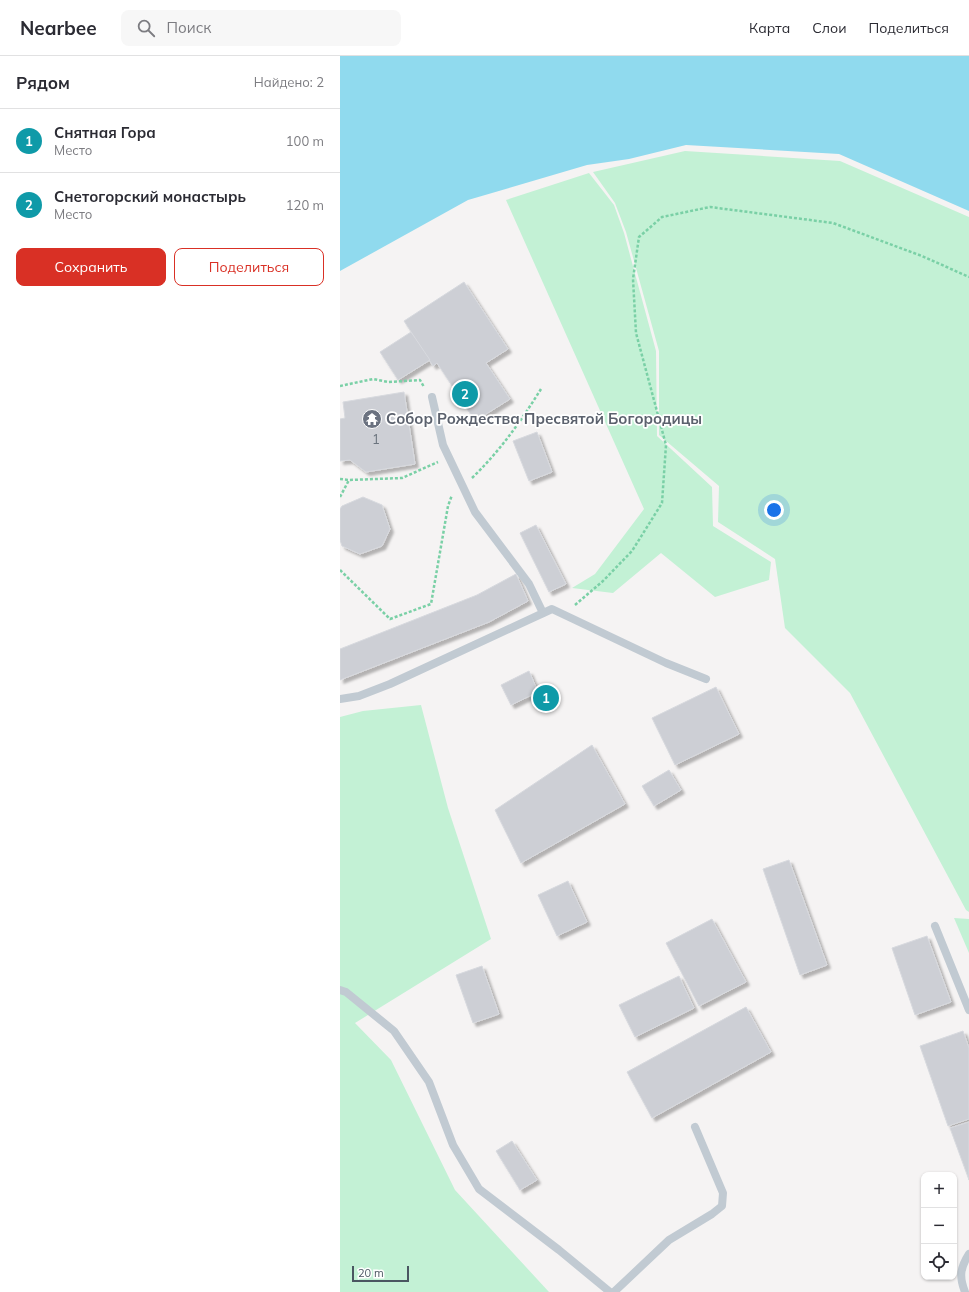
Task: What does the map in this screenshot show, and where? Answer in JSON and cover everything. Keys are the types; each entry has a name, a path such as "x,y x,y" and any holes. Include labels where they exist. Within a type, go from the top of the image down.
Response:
{"lane":[{"path":"432,398 443,445 475,512 529,584 544,613"},
{"path":"340,699 359,696 390,684 552,609 666,663 706,679"},
{"path":"935,926 969,1010"},
{"path":"340,990 346,992 394,1031 429,1082 453,1145 479,1189 559,1250 610,1292"},
{"path":"614,1292 669,1240 712,1214 722,1206 723,1193 695,1127"},
{"path":"965,1292 961,1282 960,1271 969,1254"}],"path":[{"path":"561,614 604,581 632,551 662,503 666,446 636,333 633,279 639,236 662,217 710,207 833,223 922,256 969,276"},
{"path":"340,386 373,378 388,382 420,380 432,398"},
{"path":"463,487 486,465 516,429 541,389"},
{"path":"340,479 402,478 449,458"},
{"path":"340,570 390,619 431,604 448,506 459,478"},
{"path":"340,497 348,480"}],"green space":[{"path":"685,151 840,161 969,217 969,912 966,910 850,693 785,628 775,559 718,522 719,486 659,435 659,351 626,232 615,203 593,172"},
{"path":"589,173 614,205 624,233 656,351 657,436 712,487 713,526 771,562 769,580 715,597 661,553 613,593 572,588 595,574 644,509 506,200"},
{"path":"421,705 448,808 491,939 355,1023 391,1060 455,1190 549,1292 340,1292 340,717 363,711"},
{"path":"954,918 969,919 969,953"}],"water":[{"path":"340,56 969,56 969,211 839,154 686,145 629,159 587,165 468,200 340,271"}],"building":[{"path":"464,282 508,349 486,363 510,399 475,421 437,363 433,366 404,321"},
{"path":"411,332 430,360 398,380 380,352"},
{"name":"Собор Рождества Пресвятой Богородицы","path":"404,392 415,464 366,472 350,460 340,461 340,419 345,418 343,402"},
{"path":"537,432 552,472 529,481 513,441"},
{"path":"363,497 382,505 390,529 382,546 360,554 342,546 340,540 340,509 342,506"},
{"path":"536,525 566,584 549,592 520,533"},
{"path":"516,574 528,601 489,622 340,680 340,649 477,595"},
{"path":"529,671 538,692 511,705 501,685"},
{"path":"716,687 739,734 675,765 652,718"},
{"path":"592,745 625,804 521,863 495,810"},
{"path":"669,770 681,790 654,806 642,786"},
{"path":"789,860 827,965 800,975 763,869"},
{"path":"568,881 587,922 557,936 538,895"},
{"path":"712,919 746,982 699,1006 666,943"},
{"path":"927,936 951,1002 915,1015 892,948"},
{"path":"482,966 499,1014 473,1023 456,975"},
{"path":"679,976 694,1008 635,1037 619,1005"},
{"path":"746,1007 771,1052 652,1118 627,1072"},
{"path":"963,1031 969,1048 969,1119 948,1126 920,1046"},
{"path":"969,1122 969,1180 950,1128"},
{"path":"512,1141 537,1180 520,1190 496,1151"}],"place":[{"name":"Снетогорский монастырь","path":"465,394"},
{"name":"Собор Рождества Пресвятой Богородицы","path":"372,419"},
{"name":"Снятная Гора","path":"546,698"}]}
